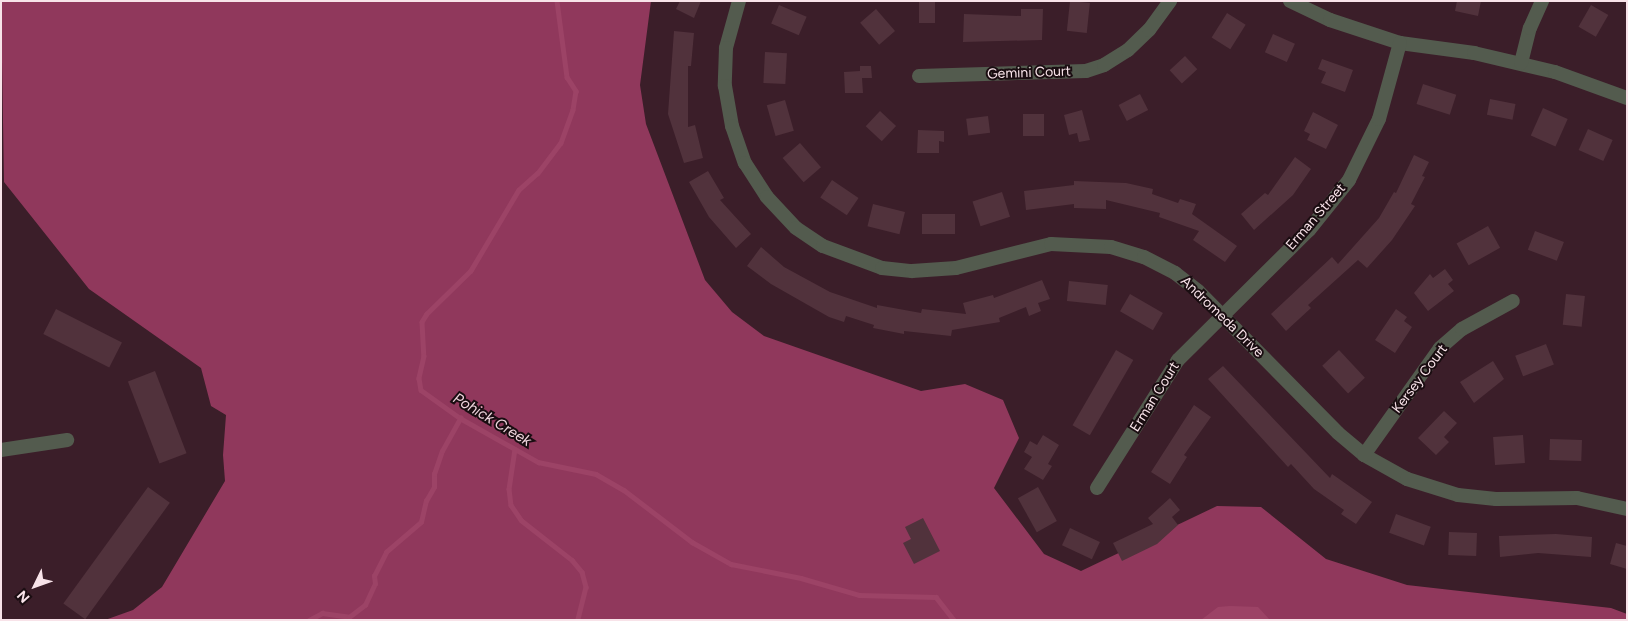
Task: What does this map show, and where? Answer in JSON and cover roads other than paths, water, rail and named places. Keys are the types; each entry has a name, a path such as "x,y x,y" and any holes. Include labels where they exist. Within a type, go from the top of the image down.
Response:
{"street":[{"name":"Andromeda Drive","path":"739,1 726,48 725,86 732,126 745,163 767,197 796,228 823,246 851,259 882,268 925,272 956,268 1051,244 1111,247 1144,257 1175,273 1222,314 1338,433 1364,455 1407,479 1458,495 1496,499 1577,498 1627,509"},
{"name":"Gemini Court","path":"920,76 1086,71 1104,65 1128,50 1149,30 1170,1"},
{"path":"1521,64 1530,28 1542,1"},
{"path":"1297,3 1400,43 1474,53 1521,64 1564,75 1627,98"},
{"name":"Erman Street","path":"1222,314 1309,230 1349,180 1379,119 1400,43"},
{"name":"Kersey Court","path":"1364,455 1440,348 1462,329 1513,301"},
{"name":"Erman Court","path":"1097,488 1178,360 1222,314"},
{"path":"1,450 67,440"}],"waterway":[{"name":"Pohick Creek","path":"557,1 567,77 576,91 573,110 561,143 538,173 519,190 471,271 427,314 422,322 424,356 419,378 421,390 460,418 538,462 596,474 624,490 692,542 731,564 801,578 859,595 936,597 954,620"},
{"path":"309,620 322,613 349,617 365,605 375,584 374,576 386,552 421,522 426,501 434,487 434,474 442,451 460,418"},
{"path":"515,449 509,489 511,505 521,520 572,560 582,572 586,587 578,620"}]}
